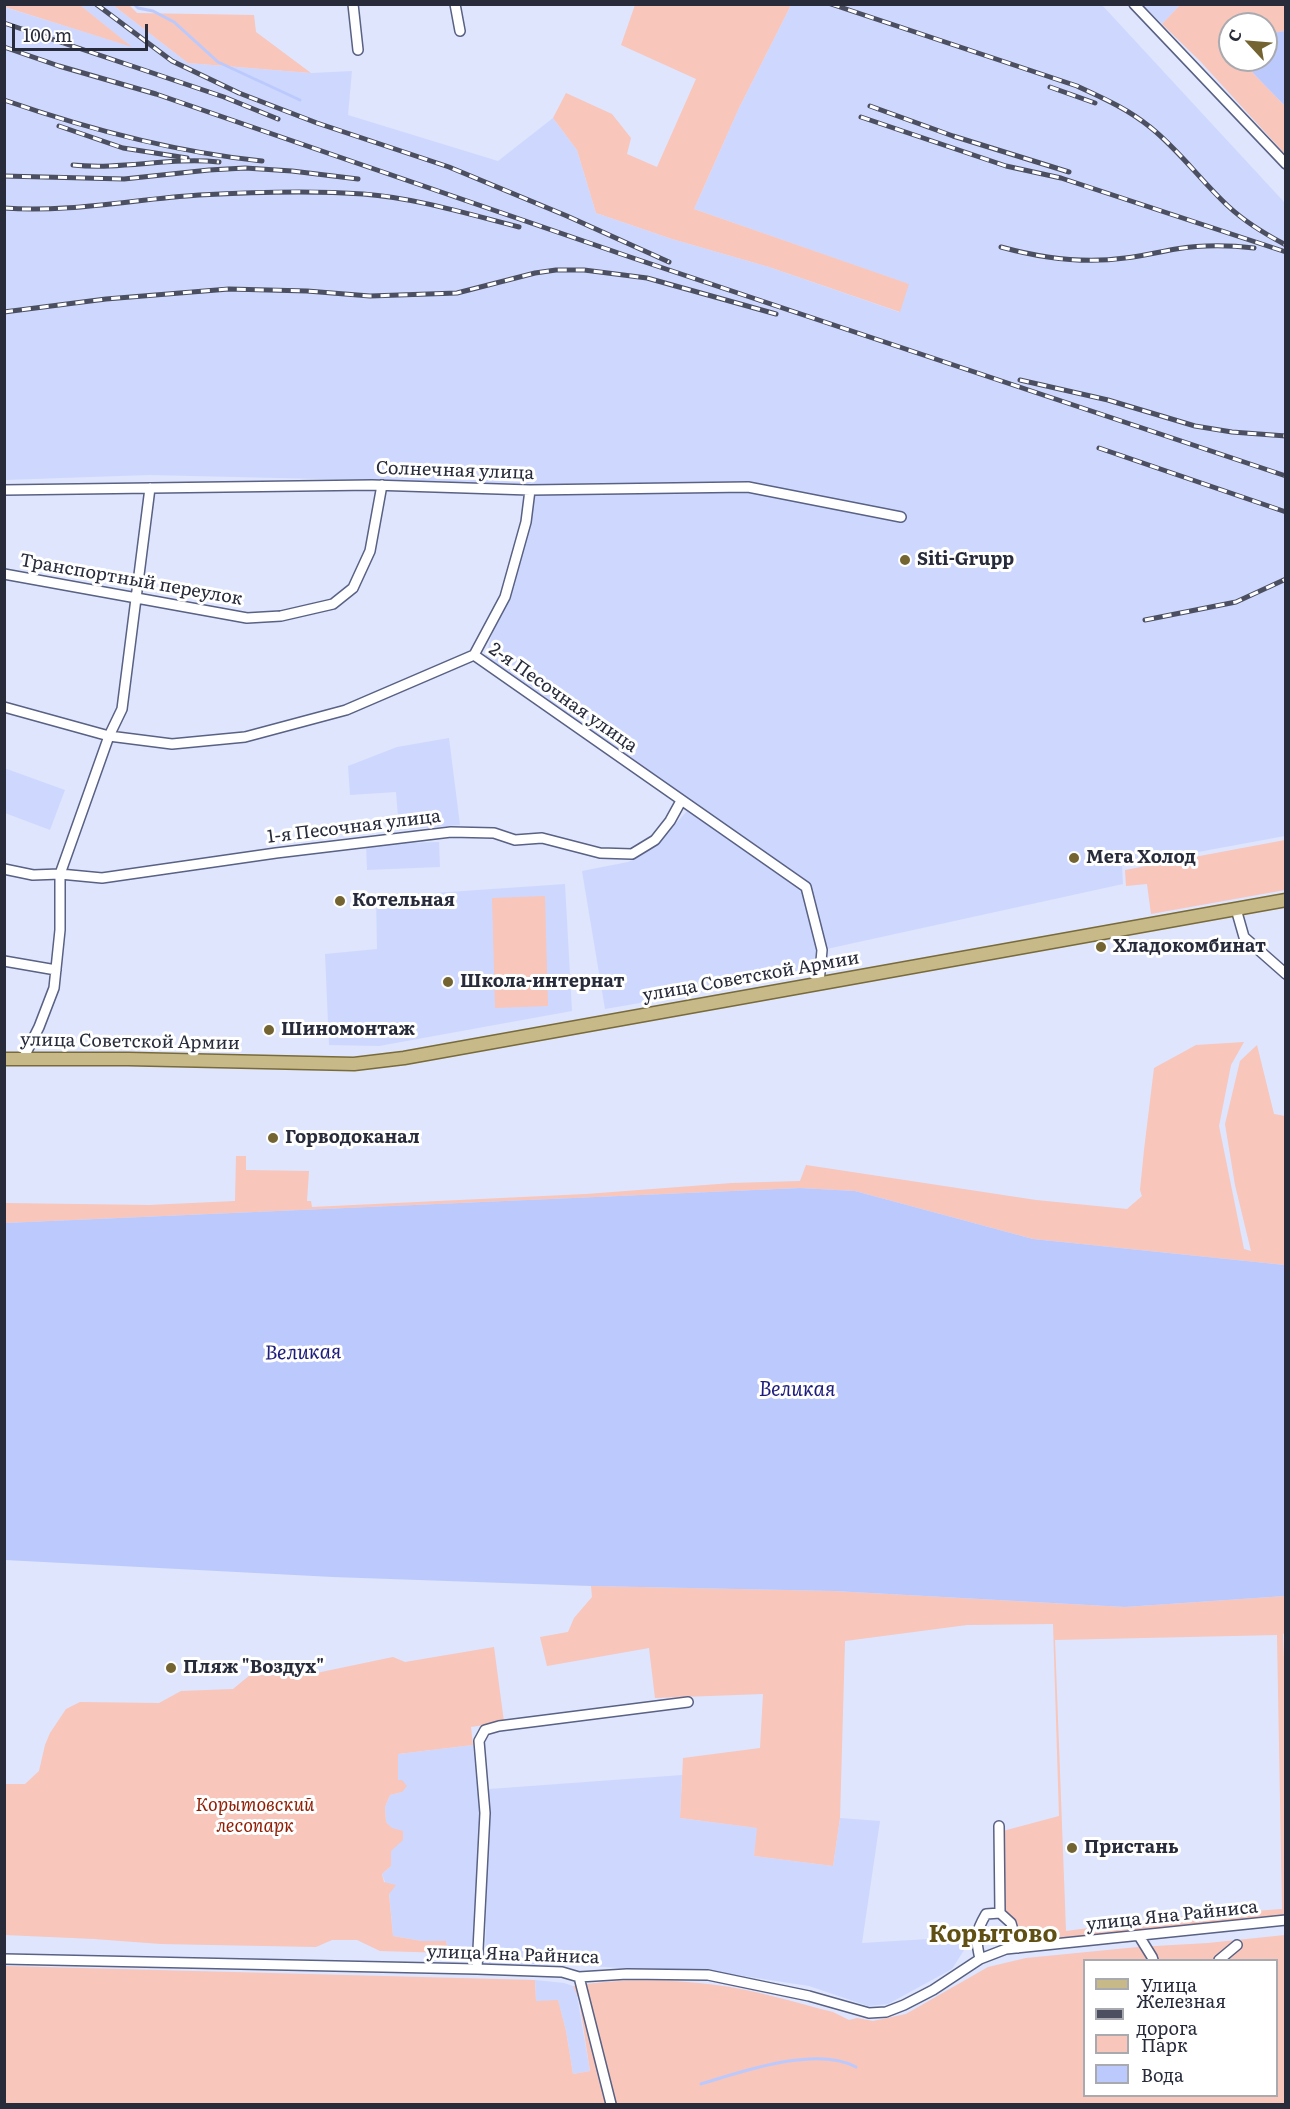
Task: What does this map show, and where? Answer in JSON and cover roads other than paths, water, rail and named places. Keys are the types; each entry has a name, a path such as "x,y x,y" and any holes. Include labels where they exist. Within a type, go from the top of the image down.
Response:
{"main road":[{"name":"улица Советской Армии","path":"4,1059 354,1064 404,1058 1286,900"}],"street":[{"path":"352,4 358,50"},
{"path":"455,4 460,31"},
{"path":"1134,4 1286,164"},
{"name":"Солнечная улица","path":"4,490 382,485 530,490 748,487 902,516"},
{"name":"Транспортный переулок","path":"4,574 246,618 281,616 333,604 353,588 370,551 382,485"},
{"path":"23,1059 54,988 60,930 60,874 108,736 122,709 150,488"},
{"path":"474,655 505,597 526,522 530,490"},
{"name":"2-я Песочная улица","path":"4,707 108,736 172,744 245,737 346,710 474,655 806,887 822,950 819,983"},
{"name":"1-я Песочная улица","path":"4,869 33,875 60,874 102,878 452,832 494,833 515,840 542,838 600,853 632,854 655,840 670,821 681,801"},
{"path":"1236,909 1244,937 1286,974"},
{"path":"4,961 56,970"},
{"path":"477,1969 484,1813 479,1741 485,1730 499,1726 688,1702"},
{"path":"999,1826 1000,1913"},
{"path":"980,1959 975,1940 977,1929 986,1914 1000,1913 1011,1923 1018,1948"},
{"name":"улица Яна Райниса","path":"4,1959 477,1969 562,1972 579,1977 627,1974 708,1975 809,1996 869,2013 886,2012 904,2006 980,1959 1006,1949 1286,1920"},
{"path":"1139,1936 1152,1959"},
{"path":"1220,1959 1237,1945"},
{"path":"579,1977 611,2104"}],"water":[{"path":"1286,31 1285,106 1253,72 1278,72 1278,32"},
{"name":"Великая","path":"800,1188 855,1191 1033,1239 1285,1265 1285,1596 1125,1607 834,1591 333,1577 5,1560 5,1223"}],"waterway":[{"path":"134,4 138,8 153,11 174,22 218,62 300,100"},
{"path":"701,2084 757,2068 800,2060 840,2061 856,2067"}],"railway":[{"path":"96,4 172,61 239,93 317,123 449,167 669,262"},
{"path":"831,4 1077,86 1115,104 1161,136 1235,212 1286,245"},
{"path":"4,23 224,97 278,119"},
{"path":"4,47 59,66 156,94 630,257 1286,476"},
{"path":"1050,87 1095,103"},
{"path":"4,100 132,138 196,152 262,161"},
{"path":"870,106 953,136 1069,172"},
{"path":"861,117 1006,166 1061,178 1286,252"},
{"path":"59,126 123,148 187,158"},
{"path":"73,165 219,162"},
{"path":"4,176 124,179 245,168 358,179"},
{"path":"4,208 53,209 219,194 343,193 383,196 422,203 519,227"},
{"path":"1001,247 1047,257 1078,260 1109,260 1195,247 1254,248"},
{"path":"4,312 106,299 229,289 307,291 370,296 457,293 535,273 584,270 647,278 776,314"},
{"path":"1020,380 1108,400 1195,426 1232,432 1286,436"},
{"path":"1099,448 1286,512"},
{"path":"1145,620 1236,602 1286,579"}],"place":[{"name":"Siti-Grupp","path":"905,560"},
{"name":"Мега Холод","path":"1074,858"},
{"name":"Котельная","path":"340,901"},
{"name":"Хладокомбинат","path":"1101,947"},
{"name":"Школа-интернат","path":"448,982"},
{"name":"Шиномонтаж","path":"269,1030"},
{"name":"Горводоканал","path":"273,1138"},
{"name":"Пляж \"Воздух\"","path":"171,1668"},
{"name":"Пристань","path":"1072,1848"}],"district":[{"name":"Корытово","path":"993,1935"}],"park label":[{"name":"Корытовский лесопарк","path":"255,1816"}]}
